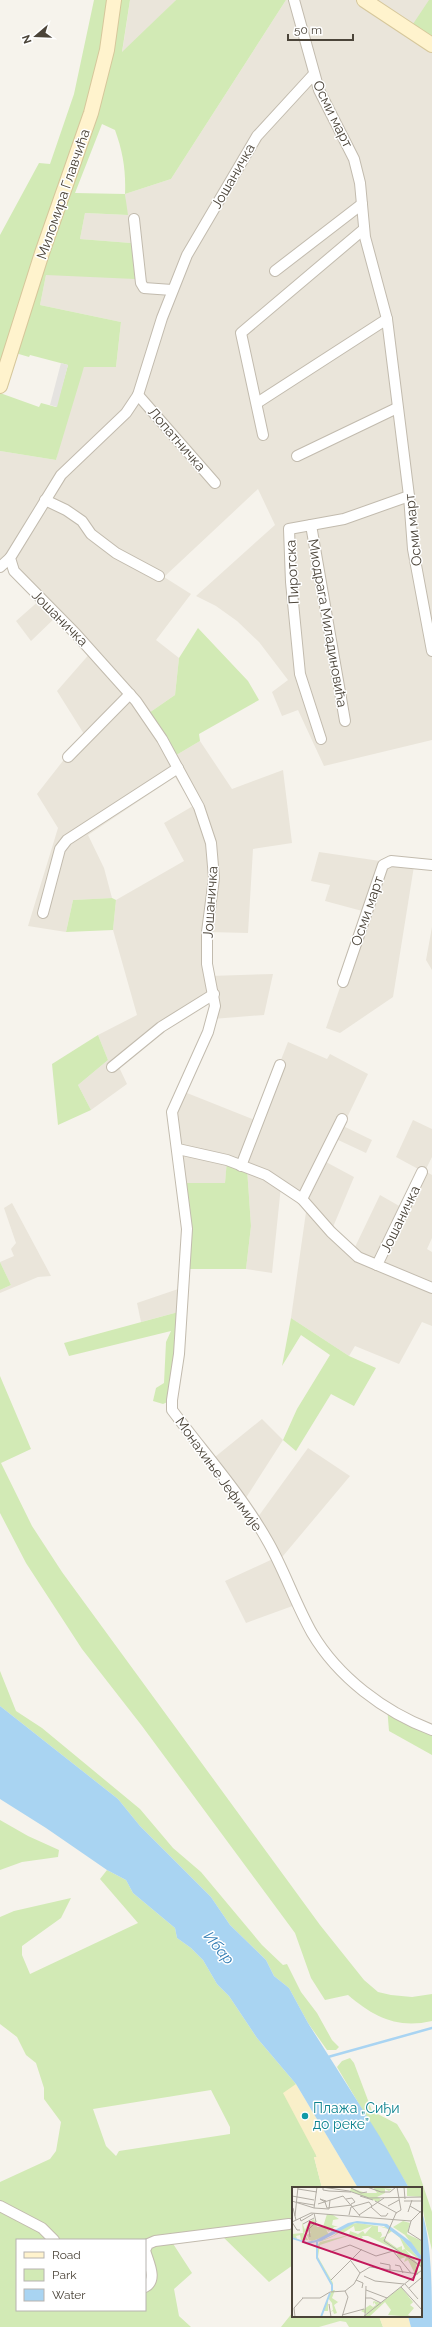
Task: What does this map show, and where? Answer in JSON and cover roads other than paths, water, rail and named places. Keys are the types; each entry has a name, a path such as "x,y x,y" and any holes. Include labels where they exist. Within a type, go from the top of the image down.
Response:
{"street":[{"name":"Миломира Главчића","path":"0,386 42,253 91,113 107,50 114,0"},
{"name":"Осми март","path":"294,0 319,90 354,159 360,183 364,229 371,265 386,320 410,496 413,549 432,651"},
{"path":"364,0 432,45"},
{"name":"Јошаничка","path":"0,567 10,558 50,490 64,470 126,413 138,395 172,290 187,255 238,172 248,148 314,74"},
{"path":"275,271 362,204"},
{"path":"134,219 141,283 144,288 172,290"},
{"path":"263,435 241,333 364,229"},
{"path":"257,403 386,320"},
{"name":"Лопатничка","path":"138,395 215,483"},
{"path":"297,456 397,408"},
{"name":"Пиротска","path":"321,738 300,674 291,582 289,528 297,526 311,526 344,519 410,496"},
{"path":"45,500 66,510 82,521 91,534 116,553 159,576"},
{"name":"Миодрага Миладиновића","path":"311,526 345,721"},
{"name":"Јошаничка","path":"10,558 14,571 72,629 130,694 162,738 199,807 211,843 214,878 207,932 207,964 214,994 215,1006 208,1032 172,1112 178,1149 227,1160 266,1175 302,1199 331,1232 358,1257 432,1288"},
{"path":"68,757 130,694"},
{"path":"43,913 60,849 67,840 178,768"},
{"name":"Осми март","path":"343,982 383,866 391,861 432,865"},
{"path":"112,1067 161,1027 214,994"},
{"path":"241,1166 280,1066"},
{"path":"302,1199 342,1119"},
{"name":"Монахиње Јефимије","path":"178,1149 187,1229 180,1347 172,1400 172,1410 267,1540 312,1633 331,1659 349,1679 375,1700 432,1730"},
{"name":"Јошаничка","path":"377,1265 422,1172"},
{"path":"0,2206 42,2228 53,2239"},
{"path":"146,2248 148,2244 155,2241 289,2224"},
{"path":"146,2253 152,2273 150,2280 146,2286"}],"water":[{"name":"Ибар","path":"0,1706 118,1799 140,1826 211,1897 230,1925 266,1960 274,1976 289,1988 308,2023 380,2137 408,2187 357,2187 296,2084 257,2038 229,1996 217,1984 203,1960 191,1948 177,1938 175,1928 133,1893 126,1880 107,1870 46,1828 0,1799"},
{"path":"422,2212 425,2222 429,2251 432,2327 411,2327 408,2317 422,2317"}],"waterway":[{"path":"328,2057 432,2028"}],"place":[{"name":"Плажа „Сиђи до реке”","path":"305,2116"}]}
